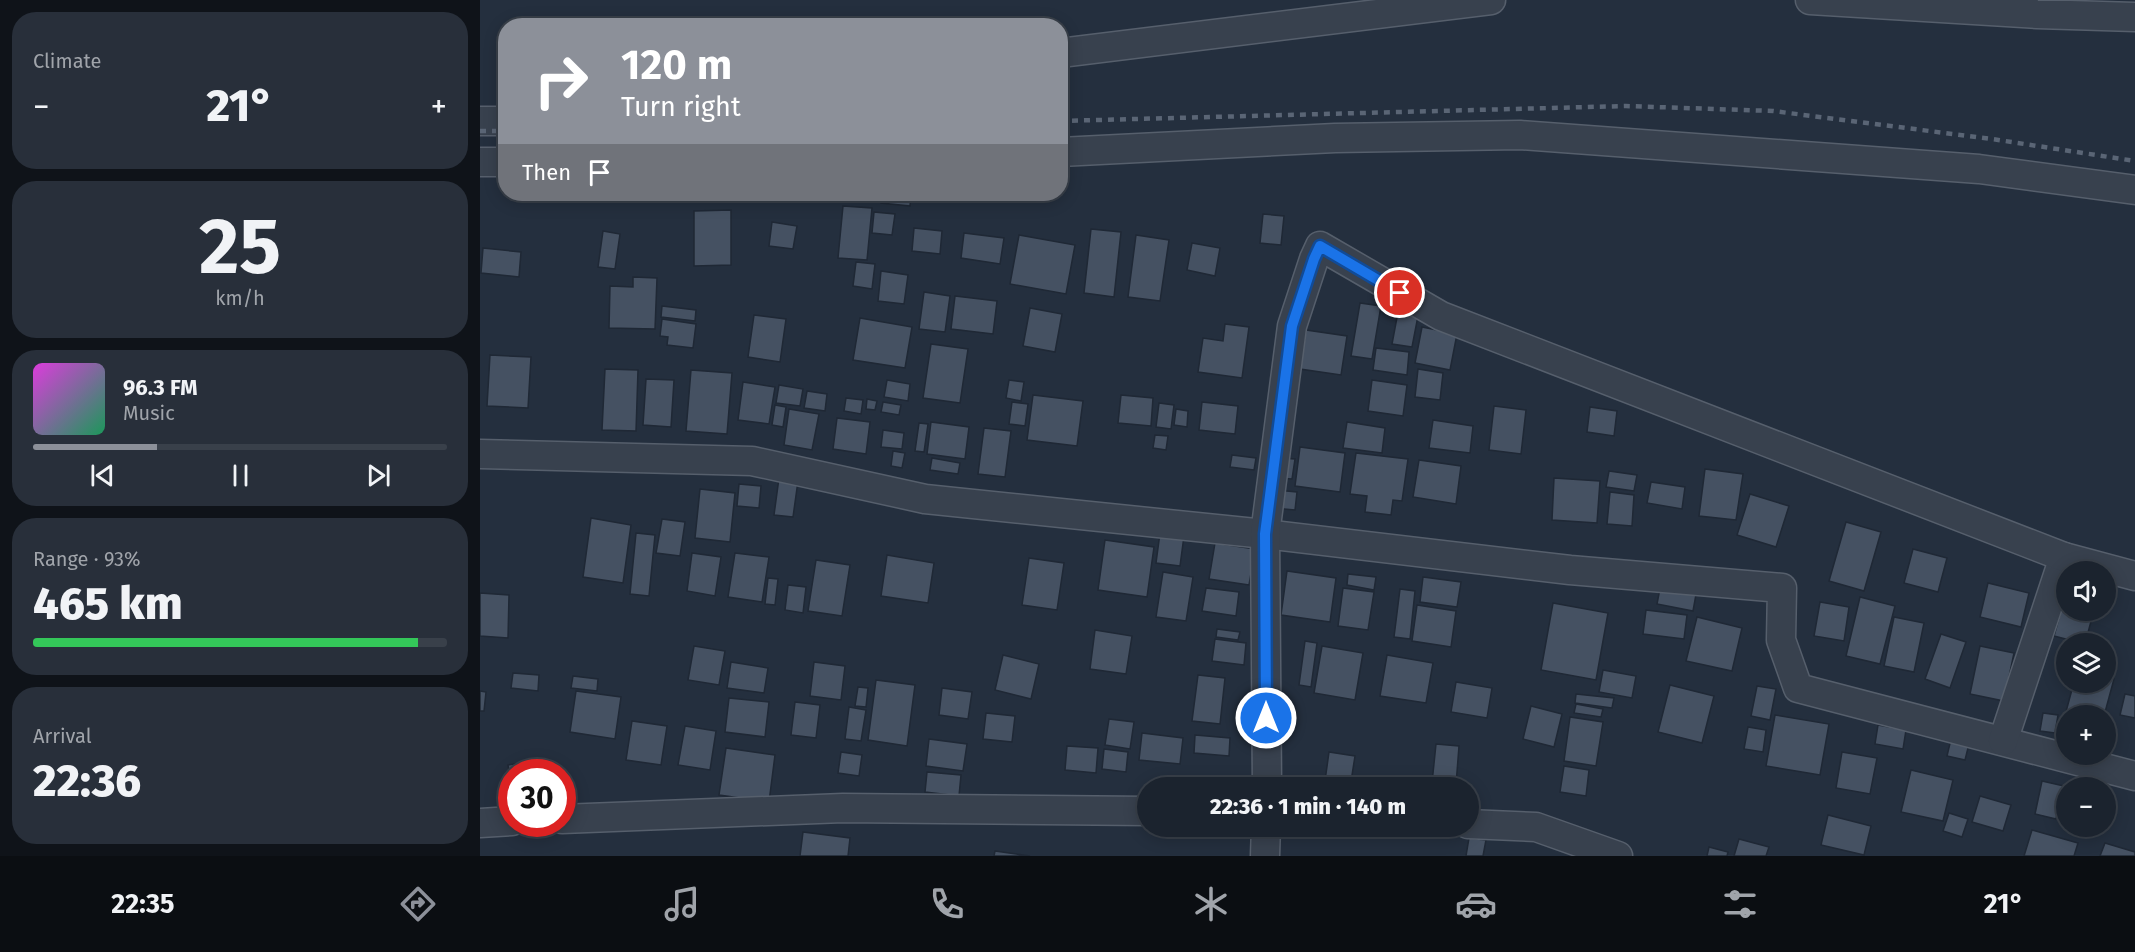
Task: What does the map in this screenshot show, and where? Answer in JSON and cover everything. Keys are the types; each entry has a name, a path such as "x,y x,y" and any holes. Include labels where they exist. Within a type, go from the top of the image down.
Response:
{"street":[{"path":"1068,52 1491,0"},
{"path":"1809,0 2037,14 2135,17"},
{"path":"480,121 498,121"},
{"path":"1068,152 1335,138 1520,135 1978,169 2135,190"},
{"path":"480,162 498,162"},
{"path":"1267,777 1265,534 1292,326 1320,246 1441,316 2064,557 2135,576"},
{"path":"480,454 752,461 925,499 1265,534 1569,570 1782,588 1781,640 1798,688 2135,776"},
{"path":"2003,741 2064,557"},
{"path":"576,818 843,807 1137,811"},
{"path":"480,823 498,822"},
{"path":"1479,824 1536,827 1618,856"},
{"path":"1264,856 1265,837"}],"building":[{"path":"881,201 910,201 910,206 881,203"},
{"path":"843,206 872,208 867,260 838,258"},
{"path":"731,210 731,265 694,266 694,211"},
{"path":"874,212 895,214 892,235 872,233"},
{"path":"1263,214 1284,216 1281,245 1260,243"},
{"path":"772,222 797,226 793,249 769,246"},
{"path":"914,228 942,231 940,254 912,251"},
{"path":"1091,229 1121,232 1114,297 1084,293"},
{"path":"603,231 620,234 615,269 598,267"},
{"path":"964,233 1004,238 1000,264 961,258"},
{"path":"1019,235 1075,245 1066,294 1010,284"},
{"path":"1136,235 1169,240 1160,301 1128,297"},
{"path":"1192,243 1220,248 1215,276 1187,270"},
{"path":"483,248 521,252 519,277 481,273"},
{"path":"856,262 875,264 872,289 853,286"},
{"path":"881,271 908,275 904,304 878,301"},
{"path":"633,277 657,278 655,329 609,328 610,286 633,287"},
{"path":"924,292 950,296 945,332 919,329"},
{"path":"955,296 997,301 993,334 951,329"},
{"path":"1360,303 1381,306 1372,359 1351,356"},
{"path":"662,306 696,310 695,321 661,317"},
{"path":"1030,308 1062,314 1055,352 1023,346"},
{"path":"1398,312 1418,316 1412,347 1392,344"},
{"path":"754,315 786,319 780,362 748,357"},
{"path":"860,318 912,327 905,368 853,360"},
{"path":"662,319 696,324 693,348 667,345 668,337 660,336"},
{"path":"1225,324 1249,327 1242,378 1198,372 1203,338 1223,341"},
{"path":"1422,327 1457,334 1450,370 1415,363"},
{"path":"1306,330 1347,336 1341,375 1300,369"},
{"path":"931,344 968,349 960,403 923,398"},
{"path":"1376,348 1409,352 1407,375 1373,370"},
{"path":"490,355 531,357 528,408 487,406"},
{"path":"605,369 638,370 636,431 602,430"},
{"path":"1418,369 1443,373 1440,400 1415,397"},
{"path":"691,370 732,373 727,434 686,431"},
{"path":"646,379 674,380 671,427 643,425"},
{"path":"887,380 910,384 908,401 884,397"},
{"path":"1009,380 1024,382 1021,401 1006,398"},
{"path":"1372,380 1407,385 1403,416 1368,411"},
{"path":"743,382 775,387 769,424 738,420"},
{"path":"779,385 803,389 800,406 776,403"},
{"path":"807,391 827,394 825,411 804,408"},
{"path":"1033,395 1083,401 1077,446 1027,440"},
{"path":"1121,395 1153,398 1151,426 1118,423"},
{"path":"846,398 863,400 861,414 844,411"},
{"path":"867,399 877,401 875,410 866,409"},
{"path":"883,402 901,405 899,415 881,412"},
{"path":"1012,402 1028,404 1025,426 1009,424"},
{"path":"1202,402 1238,406 1235,434 1199,430"},
{"path":"1159,403 1174,405 1171,429 1156,427"},
{"path":"775,405 786,407 783,427 772,425"},
{"path":"1494,406 1526,410 1521,454 1489,450"},
{"path":"1590,407 1617,411 1614,436 1587,432"},
{"path":"789,409 819,414 812,450 784,445"},
{"path":"1176,409 1188,411 1187,427 1174,425"},
{"path":"837,418 870,422 866,454 833,449"},
{"path":"1433,420 1473,426 1470,453 1429,448"},
{"path":"931,422 969,427 965,459 927,454"},
{"path":"1347,422 1385,428 1382,453 1343,448"},
{"path":"919,423 928,424 924,452 915,451"},
{"path":"984,428 1011,431 1005,477 978,474"},
{"path":"883,430 904,433 902,449 881,447"},
{"path":"1155,435 1168,436 1166,450 1153,448"},
{"path":"1300,447 1345,453 1340,492 1295,486"},
{"path":"893,451 905,453 902,468 891,466"},
{"path":"1356,453 1408,459 1402,501 1393,500 1391,515 1365,512 1367,496 1350,494"},
{"path":"1232,455 1256,458 1254,470 1230,467"},
{"path":"932,458 960,463 958,474 930,470"},
{"path":"1281,458 1295,459 1292,479 1278,478"},
{"path":"1419,460 1461,466 1456,504 1413,497"},
{"path":"1705,469 1743,474 1736,520 1699,516"},
{"path":"1609,471 1637,475 1634,491 1606,487"},
{"path":"779,478 798,481 793,517 774,515"},
{"path":"1554,478 1600,481 1597,523 1552,520"},
{"path":"1651,482 1685,487 1682,509 1647,503"},
{"path":"739,484 761,486 759,508 737,506"},
{"path":"700,489 735,493 730,542 695,538"},
{"path":"1276,490 1297,492 1295,510 1273,508"},
{"path":"1610,492 1634,495 1632,526 1607,524"},
{"path":"1750,494 1789,506 1776,547 1737,535"},
{"path":"591,518 631,525 623,583 583,577"},
{"path":"662,519 685,522 680,556 656,553"},
{"path":"1846,522 1881,532 1864,591 1829,581"},
{"path":"636,533 655,535 649,596 630,594"},
{"path":"1160,533 1184,536 1180,566 1156,563"},
{"path":"1105,540 1154,547 1147,597 1098,590"},
{"path":"1215,543 1255,549 1249,585 1209,579"},
{"path":"1913,549 1947,558 1938,592 1904,583"},
{"path":"692,553 721,557 715,596 687,591"},
{"path":"735,553 769,557 762,602 728,597"},
{"path":"887,555 934,563 928,603 881,596"},
{"path":"1029,558 1064,563 1057,610 1022,605"},
{"path":"816,560 850,565 842,616 808,611"},
{"path":"1287,571 1336,578 1330,622 1281,615"},
{"path":"1163,572 1193,577 1186,621 1156,617"},
{"path":"1348,574 1376,577 1374,590 1347,585"},
{"path":"1423,577 1461,582 1457,607 1420,602"},
{"path":"768,578 778,579 775,605 765,604"},
{"path":"1661,583 1697,589 1693,611 1657,604"},
{"path":"1988,583 2029,593 2021,627 1980,617"},
{"path":"788,585 806,587 803,613 785,610"},
{"path":"1206,588 1239,592 1236,616 1202,611"},
{"path":"1343,588 1374,592 1368,630 1338,626"},
{"path":"1400,589 1415,591 1410,639 1394,637"},
{"path":"480,593 509,595 508,638 480,636"},
{"path":"1860,597 1895,606 1880,664 1846,656"},
{"path":"1820,602 1849,607 1844,641 1814,636"},
{"path":"1553,603 1608,613 1596,680 1541,670"},
{"path":"1417,605 1456,611 1451,647 1412,641"},
{"path":"1646,610 1687,615 1684,639 1643,634"},
{"path":"1697,617 1742,628 1732,671 1686,661"},
{"path":"1894,617 1924,623 1914,672 1884,666"},
{"path":"2058,621 2091,621 2088,633 2056,633 2056,637 2054,636"},
{"path":"1217,629 1240,632 1238,640 1216,637"},
{"path":"1095,630 1132,636 1126,674 1090,669"},
{"path":"1941,634 1966,642 1950,688 1925,679"},
{"path":"1215,639 1246,643 1244,665 1212,661"},
{"path":"1305,641 1317,643 1311,687 1299,685"},
{"path":"694,646 725,651 719,685 688,680"},
{"path":"1322,646 1363,653 1355,700 1314,693"},
{"path":"1980,646 2014,653 2004,701 1970,694"},
{"path":"1003,655 1039,664 1031,699 995,690"},
{"path":"1387,655 1433,663 1426,703 1380,696"},
{"path":"731,662 768,668 764,693 727,688"},
{"path":"814,662 845,666 841,700 810,696"},
{"path":"1603,670 1636,676 1632,698 1599,692"},
{"path":"513,673 539,675 538,691 511,688"},
{"path":"1198,675 1225,678 1220,724 1192,721"},
{"path":"573,676 598,679 597,691 571,688"},
{"path":"876,680 915,685 907,746 868,740"},
{"path":"1456,682 1492,688 1487,718 1451,712"},
{"path":"1670,685 1714,696 1702,743 1658,732"},
{"path":"1757,686 1776,689 1770,720 1751,716"},
{"path":"858,687 868,688 866,707 855,706"},
{"path":"942,688 972,692 968,719 939,715"},
{"path":"480,691 486,692 484,711 480,711"},
{"path":"576,691 621,697 615,739 570,732"},
{"path":"2071,693 2110,693 2107,705 2068,705"},
{"path":"1576,694 1614,698 1612,708 1575,703"},
{"path":"2125,694 2135,696 2135,718 2120,715"},
{"path":"729,698 769,702 765,737 725,732"},
{"path":"795,702 820,705 816,738 791,735"},
{"path":"1576,704 1603,709 1601,717 1574,713"},
{"path":"1531,706 1562,714 1554,747 1523,739"},
{"path":"849,707 866,710 861,741 845,739"},
{"path":"986,713 1015,716 1012,742 983,739"},
{"path":"2043,713 2056,715 2055,733 2040,731"},
{"path":"1775,715 1829,724 1820,775 1766,766"},
{"path":"1570,717 1603,722 1596,766 1564,761"},
{"path":"1109,719 1134,722 1130,749 1105,745"},
{"path":"632,721 667,726 661,765 626,760"},
{"path":"1878,725 1906,730 1903,749 1875,744"},
{"path":"685,726 716,731 710,770 678,765"},
{"path":"1748,727 1766,730 1763,752 1744,749"},
{"path":"1142,733 1183,738 1180,764 1139,760"},
{"path":"1195,735 1230,738 1229,756 1194,753"},
{"path":"929,739 967,744 963,771 926,766"},
{"path":"1951,739 1969,744 1965,760 1947,756"},
{"path":"1436,744 1459,746 1457,777 1433,777"},
{"path":"1067,746 1098,748 1096,773 1065,770"},
{"path":"726,748 775,755 769,802 719,795"},
{"path":"1104,749 1128,752 1126,772 1102,769"},
{"path":"841,752 862,755 859,776 838,773"},
{"path":"1329,752 1355,756 1352,777 1326,777"},
{"path":"1842,752 1877,758 1870,794 1836,788"},
{"path":"1564,766 1589,770 1586,796 1560,792"},
{"path":"1911,770 1953,780 1943,821 1901,812"},
{"path":"927,772 961,775 959,796 925,792"},
{"path":"2042,781 2056,784 2056,819 2035,814"},
{"path":"1980,796 2011,805 2003,831 1972,822"},
{"path":"1949,813 1968,819 1962,837 1943,831"},
{"path":"1828,815 1871,826 1864,855 1821,845"},
{"path":"2032,830 2078,843 2074,856 2024,856"},
{"path":"803,832 850,838 848,856 800,856"},
{"path":"1469,838 1486,840 1483,856 1466,856"},
{"path":"1739,839 1769,847 1766,856 1734,856"},
{"path":"2105,843 2135,852 2135,856 2100,856"},
{"path":"1709,847 1728,852 1727,856 1707,856"},
{"path":"995,851 1030,856 994,856"}],"railway":[{"path":"1068,121 1626,106 1773,111 1992,139 2135,161"},
{"path":"480,131 498,131"}],"route":[{"path":"1266,718 1265,534 1292,326 1320,246 1400,293"}]}
